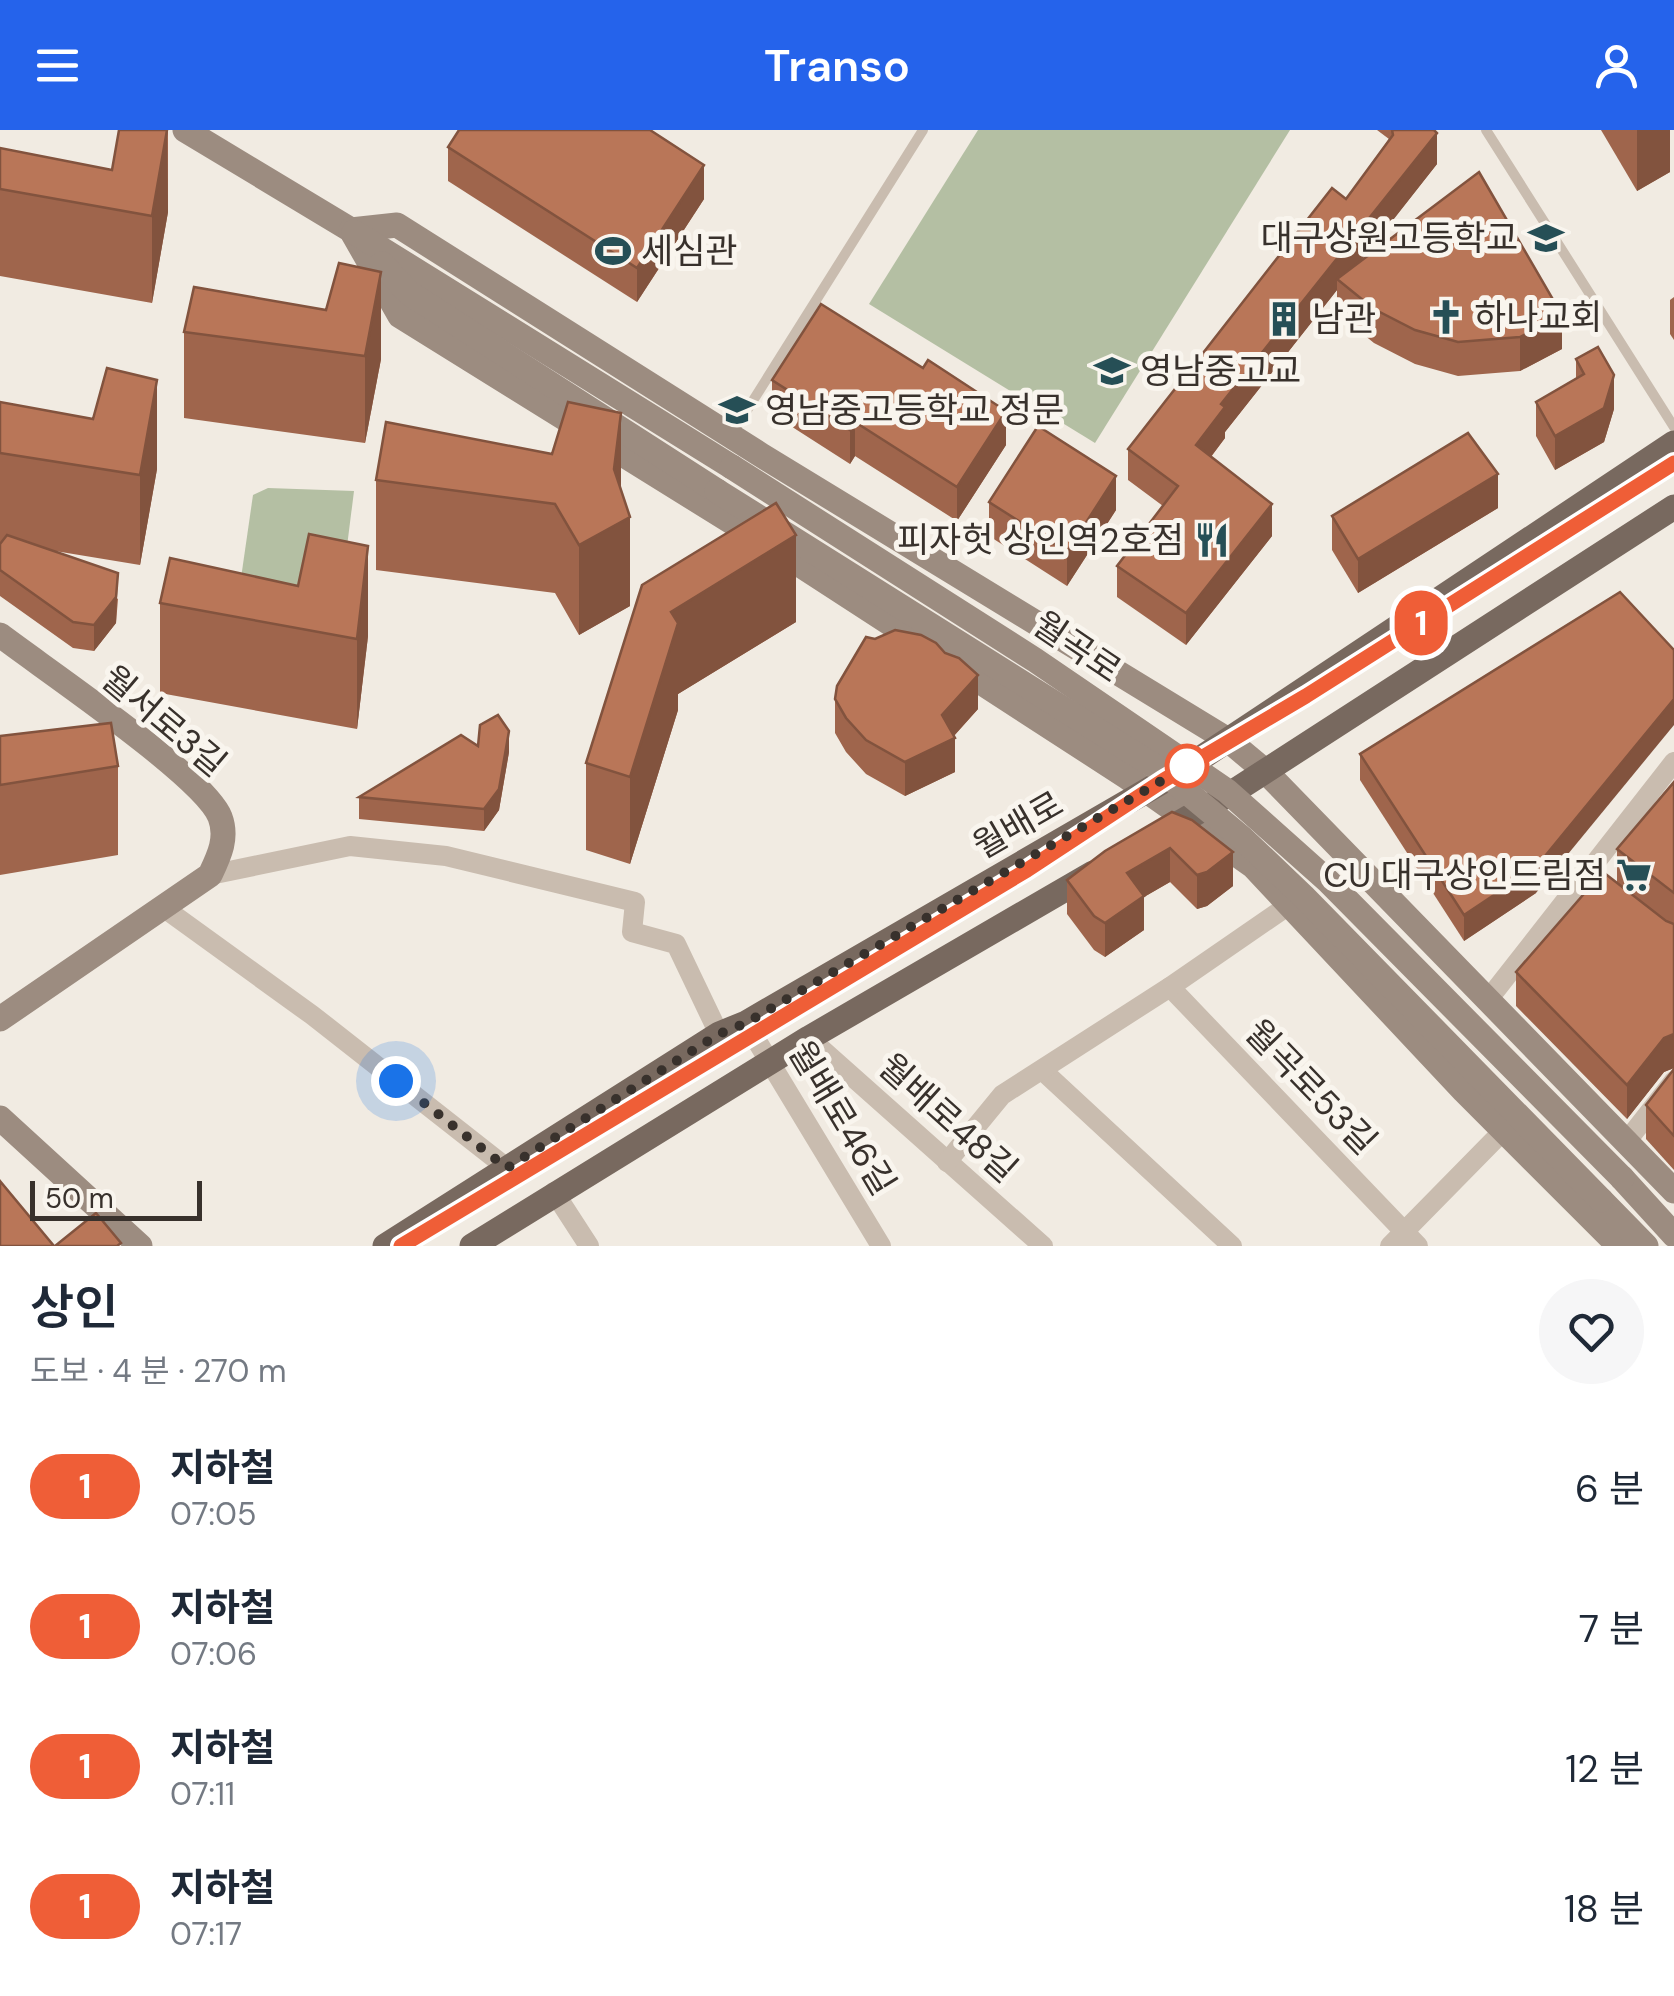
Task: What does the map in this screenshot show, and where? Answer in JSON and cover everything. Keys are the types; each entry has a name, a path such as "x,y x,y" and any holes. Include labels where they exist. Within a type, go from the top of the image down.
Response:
{"main road":[{"name":"월곡로","path":"185,130 732,467 1035,660 1227,790 1328,881 1674,1234"},
{"path":"1618,1246 1503,1131 1253,866 1146,791 780,552 400,316 351,230 396,226 1228,740 1266,771 1674,1191"},
{"name":"월곡로","path":"351,230 409,293 1159,770 1241,836 1303,896 1646,1246"},
{"name":"월배로","path":"385,1246 719,1034 746,1023 1228,740 1674,442"},
{"path":"472,1246 809,1038 1266,771 1670,516"},
{"name":"월서로3길","path":"0,635 190,778 220,816 223,848 210,875"},
{"path":"0,1019 210,875"},
{"path":"0,1118 140,1246"}],"street":[{"path":"1486,1001 1592,881 1674,762"},
{"path":"210,875 350,846 446,856 635,902 632,932 676,944 719,1034"},
{"path":"947,1162 1002,1095 1170,988 1289,905"},
{"path":"164,908 312,1015 507,1168"},
{"name":"월곡로53길","path":"1170,988 1404,1241 1503,1131"},
{"name":"월배로46길","path":"746,1023 881,1246"},
{"name":"월배로48길","path":"809,1038 1043,1246"},
{"path":"1043,1071 1232,1246"},
{"path":"1626,1142 1674,1081"},
{"path":"554,1192 589,1246"},
{"path":"1010,1246 1024,1229"}],"lane":[{"path":"732,435 923,130"},
{"path":"1486,130 1674,427"}],"green space":[{"path":"978,130 1290,130 1095,443 869,304"},
{"path":"268,488 354,491 344,570 315,585 240,585 253,495"}],"building":[{"path":"119,130 167,130 152,216 0,189 0,148 112,170"},
{"name":"세심관","path":"459,130 650,130 704,165 637,268 448,147"},
{"path":"1392,130 1437,133 1221,404 1225,407 1196,445 1272,504 1186,613 1117,566 1178,486 1128,449 1332,188 1346,199 1393,135"},
{"path":"1479,172 1562,315 1520,337 1458,342 1415,330 1374,309 1337,279"},
{"path":"339,263 381,272 365,356 184,332 194,287 326,310"},
{"path":"821,304 923,368 928,360 1006,411 957,487 855,422 850,430 772,380"},
{"path":"1598,347 1614,375 1604,408 1555,436 1536,402 1584,374 1576,359"},
{"path":"107,368 157,380 140,475 0,453 0,402 93,419"},
{"path":"568,402 621,413 614,469 630,517 579,545 555,504 376,480 386,422 552,454"},
{"path":"1038,426 1116,476 1067,552 989,502"},
{"path":"1468,433 1498,474 1358,559 1332,516"},
{"path":"776,503 796,535 671,612 678,623 630,777 586,763 642,585"},
{"path":"309,534 368,546 357,639 160,603 170,558 298,586"},
{"path":"7,535 118,573 116,597 94,625 73,622 0,570 0,544"},
{"path":"1620,592 1674,650 1674,699 1536,867 1464,915 1360,754"},
{"path":"895,630 921,635 936,643 978,675 942,715 955,738 905,762 866,740 835,699 837,686 866,637 875,639"},
{"path":"498,715 509,731 499,789 484,809 359,797 461,735 478,746 480,725"},
{"path":"111,723 118,766 0,785 0,736"},
{"path":"1674,782 1674,893 1617,849"},
{"path":"1172,812 1192,820 1233,852 1197,875 1170,848 1127,873 1144,896 1105,923 1094,916 1067,880 1105,851"},
{"path":"1603,872 1674,924 1674,1034 1664,1038 1627,1085 1516,972"},
{"path":"1674,1069 1674,1136 1646,1105"},
{"path":"0,1181 54,1246 0,1246"},
{"path":"96,1213 121,1243 55,1246"}],"metro line":[{"name":"1","path":"401,1246 1027,870 1164,780 1306,696 1674,463"}],"place":[{"name":"대구상원고등학교","path":"1546,238"},
{"name":"세심관","path":"613,251"},
{"name":"하나교회","path":"1446,317"},
{"name":"남관","path":"1284,319"},
{"name":"영남중고교","path":"1112,371"},
{"name":"영남중고등학교 정문","path":"737,410"},
{"name":"피자헛 상인역2호점","path":"1212,540"},
{"name":"CU 대구상인드림점","path":"1634,875"}],"route":[{"path":"396,1081 507,1168 719,1034 798,994 1187,766"}]}
